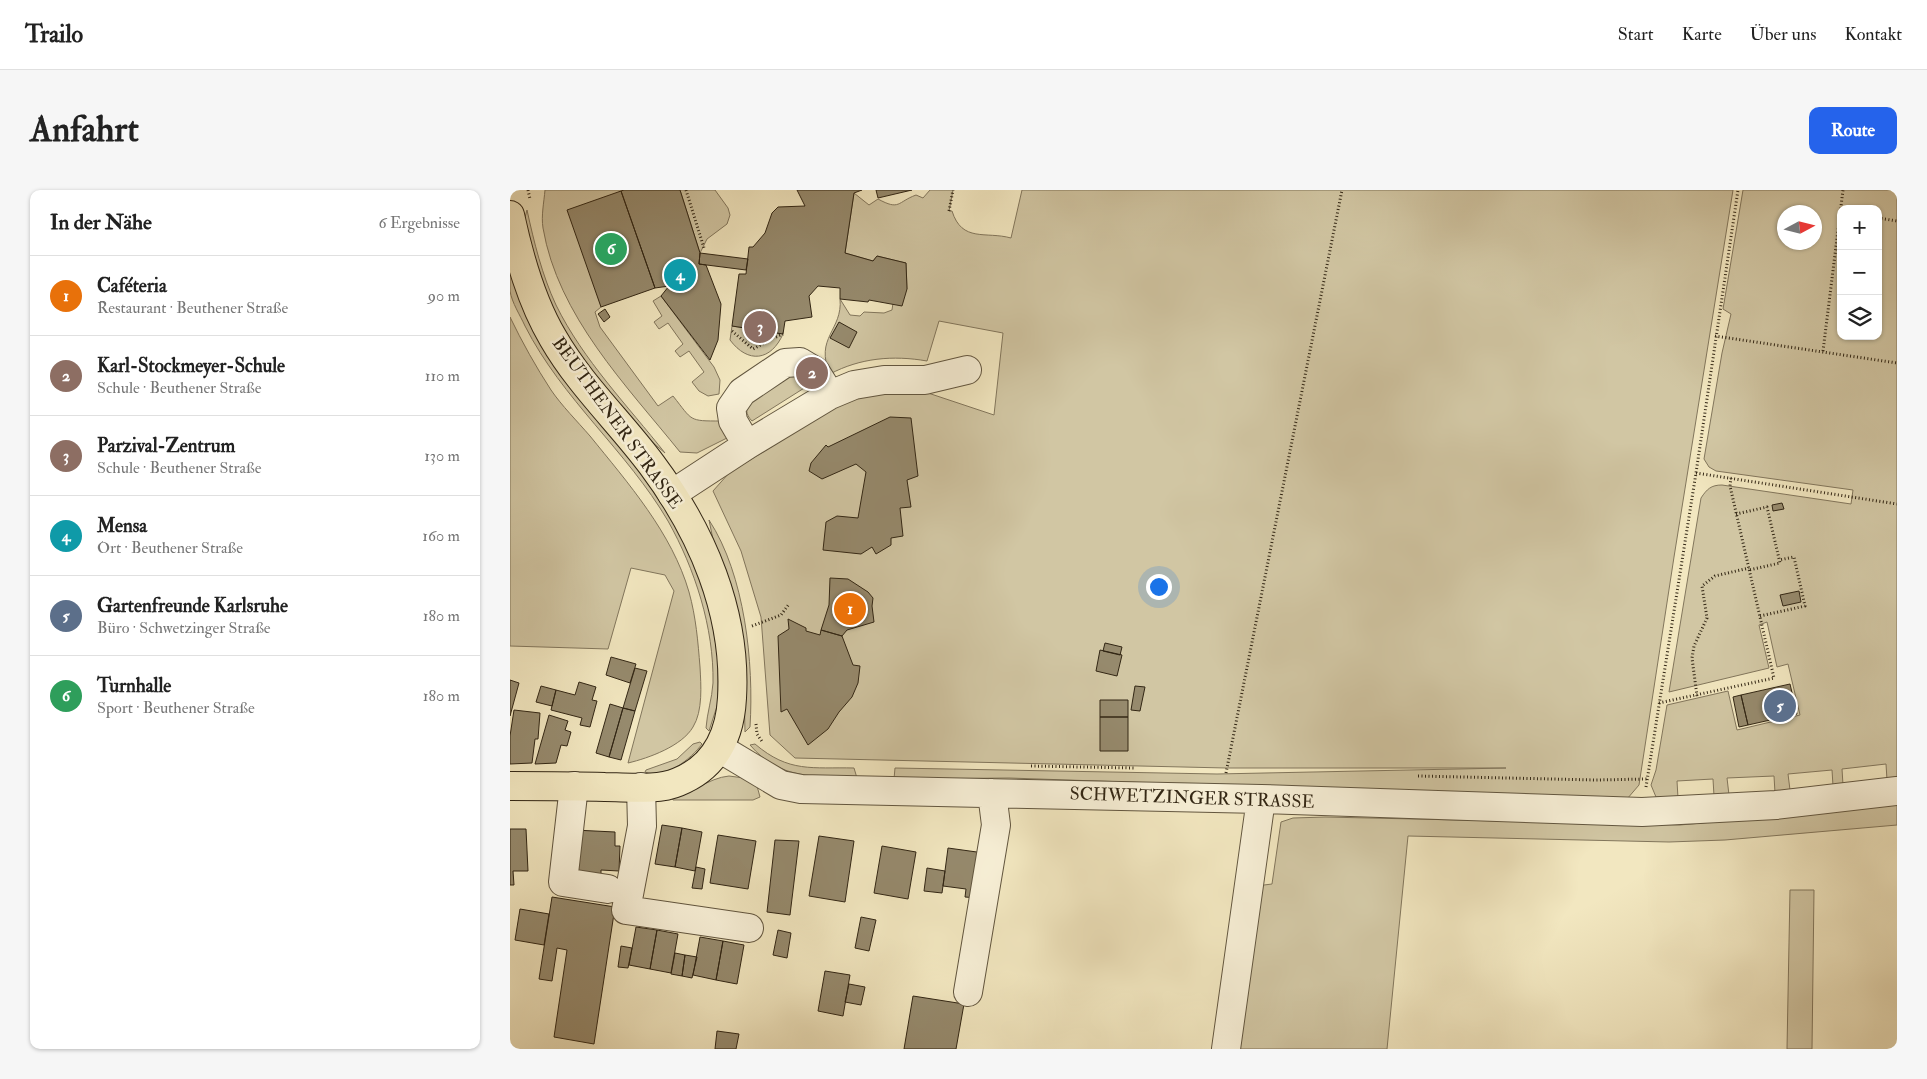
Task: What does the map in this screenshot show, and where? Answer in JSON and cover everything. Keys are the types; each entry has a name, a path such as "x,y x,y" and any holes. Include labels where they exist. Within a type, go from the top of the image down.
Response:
{"main road":[{"name":"BEUTHENER STRASSE","path":"510,214 525,273 553,338 574,371 651,465 672,494 694,530 708,560 725,619 732,668 732,692 727,730 719,748"},
{"path":"510,786 641,787 668,785 690,777 711,761 719,748"}],"street":[{"path":"747,445 733,421 732,408 742,392 785,363 800,362 815,371 830,395"},
{"path":"672,494 747,445 830,395 854,386 884,380 924,380 966,370"},
{"name":"SCHWETZINGER STRASSE","path":"719,748 789,788 1261,799 1642,812 1776,805 1897,791"},
{"path":"574,786 563,882 608,889"},
{"path":"641,787 642,826 626,910 749,928"},
{"path":"968,992 996,825 992,793"},
{"path":"1226,1049 1261,799"}],"path":[{"path":"686,190 704,248"},
{"path":"949,211 953,190"},
{"path":"1221,798 1342,190"},
{"path":"1642,812 1696,473 1738,190"},
{"path":"1841,205 1843,190"},
{"path":"1882,219 1897,221"},
{"path":"1823,351 1837,240"},
{"path":"732,331 753,348 783,334"},
{"path":"1716,336 1823,351 1897,364"},
{"path":"1696,473 1897,504"},
{"path":"1659,703 1774,678 1736,514 1730,478"},
{"path":"1736,514 1767,507 1779,560"},
{"path":"1697,696 1692,658 1694,646 1707,618 1702,586 1706,581 1715,576 1780,562 1779,560 1794,557 1806,606 1760,616"},
{"path":"751,626 780,615 789,604"},
{"path":"1596,780 1647,779"}],"shaded area":[{"path":"545,190 624,190 601,307 595,312 600,327 658,406 673,396 692,418 702,421 721,421 729,437 697,453 680,452 617,375 579,320 563,291 551,260 542,223"},
{"path":"680,190 715,190 728,208 730,215 727,224 707,239 700,253"},
{"path":"930,190 953,190 949,211 952,211 956,221 968,232 1011,238 1022,190 1733,190 1639,785 1627,799 1009,778 894,779 895,768 1217,774 1506,768 1226,768 795,758 770,735 761,617 741,551 713,491 729,473 839,405 867,393 928,393 994,415 1003,333 939,321 927,361 902,358 877,359 853,364 830,374 826,362 825,351 840,310 840,299 850,315 860,316 864,312 884,313 892,310 893,303 907,289 906,263 877,256 873,261 845,253 854,193 869,205 878,199 895,205 916,195 923,198"},
{"path":"1743,190 1897,190 1897,779 1887,780 1886,764 1842,769 1843,785 1833,786 1832,770 1788,774 1790,790 1775,793 1774,776 1727,778 1729,795 1714,796 1713,779 1677,781 1678,798 1656,797 1651,785 1656,770 1667,705 1728,691 1737,730 1800,715 1788,664 1777,667 1767,622 1759,625 1769,668 1669,692 1703,495 1712,487 1722,485 1851,504 1853,490 1716,471 1709,467 1704,459 1722,353 1731,314 1723,309"},
{"path":"527,210 547,282 556,305 567,325 593,364 665,453 629,419 612,399 581,356 554,312 532,256 524,221"},
{"path":"510,272 533,328 645,478 680,532 703,584 718,658 718,703 709,731 706,728 713,683 710,641 701,599 687,559 668,521 652,496 634,471 557,377 540,352 512,300"},
{"path":"661,296 714,367 720,380 719,394 708,396 699,391 692,382 704,372 689,351 680,357 675,351 683,344 668,323 659,329 654,322 662,316 653,301"},
{"path":"510,317 529,354 551,390 634,490 647,509 672,549 689,592 695,620 701,682 701,698 696,721 688,734 681,740 664,750 636,761 628,763 674,591 665,575 631,568 608,649 510,646"},
{"path":"732,326 783,334 772,350 766,354 752,356 737,348 730,340"},
{"path":"800,371 809,385 752,421 747,411 748,398"},
{"path":"709,520 721,542 731,567 739,593 744,620 748,648 751,702 750,727 745,732 744,689"},
{"path":"700,742 702,744 697,750 677,767 661,773 645,772 677,759 693,744"},
{"path":"755,744 779,760 790,764 813,768 854,768 857,778 812,776 786,770 773,765 761,756 750,745"},
{"path":"721,777 744,778 757,786 760,797 753,800 673,800 672,798"},
{"path":"1897,805 1897,825 1725,840 1669,842 1408,836 1387,1049 1234,1049 1256,886 1272,884 1281,822 1293,818 1325,817 1680,825"},
{"path":"1790,890 1814,890 1812,1049 1787,1049"}],"building":[{"path":"680,190 700,253 699,264 706,265 721,304 718,340 710,360 661,296 669,286 655,288 621,191"},
{"path":"797,190 862,190 854,193 845,253 873,261 877,256 906,263 907,289 902,306 869,300 868,302 840,299 840,288 818,286 809,296 812,317 785,321 783,334 732,326 739,274 746,274 749,247 753,247 765,233 772,213 778,207 805,206"},
{"path":"876,190 912,190 878,198"},
{"path":"621,191 655,288 601,307 567,210"},
{"path":"700,253 748,259 746,270 699,264"},
{"path":"605,309 610,317 604,322 598,314"},
{"path":"839,322 857,332 849,348 830,338"},
{"path":"890,417 911,418 918,476 907,480 911,507 900,508 903,536 891,538 891,545 876,554 872,547 861,554 823,550 826,522 837,516 858,518 866,472 856,464 822,479 809,471 811,463 826,445 828,447"},
{"path":"1782,503 1784,509 1773,511 1772,505"},
{"path":"830,578 848,579 868,592 873,598 874,622 847,630 842,636 821,630 829,605"},
{"path":"1799,591 1801,602 1783,606 1780,595"},
{"path":"788,619 806,628 806,631 820,635 821,630 842,636 853,665 860,666 858,683 852,697 828,729 808,745 787,709 781,712 778,636 789,629"},
{"path":"1105,643 1122,647 1120,655 1103,651"},
{"path":"1100,650 1122,655 1117,676 1096,671"},
{"path":"611,657 636,664 630,683 606,675"},
{"path":"635,668 647,671 635,711 623,708"},
{"path":"510,680 519,683 510,716"},
{"path":"579,682 596,687 592,700 597,701 590,727 580,725 582,718 551,710 556,690 575,695"},
{"path":"1790,684 1797,714 1748,725 1741,695"},
{"path":"541,686 556,690 552,706 536,702"},
{"path":"1135,686 1145,687 1140,711 1131,710"},
{"path":"1741,695 1748,725 1739,727 1733,697"},
{"path":"1100,700 1128,700 1128,717 1100,717"},
{"path":"610,704 623,708 609,757 596,753"},
{"path":"623,708 635,711 621,760 609,757"},
{"path":"514,710 540,713 538,739 535,739 532,763 510,764 510,736"},
{"path":"549,715 568,721 565,730 571,732 567,746 561,745 556,763 535,764"},
{"path":"1100,717 1128,717 1128,751 1100,751"},
{"path":"662,825 682,828 675,867 655,864"},
{"path":"682,828 702,832 695,871 675,867"},
{"path":"510,829 526,829 528,871 513,871 514,885 510,885"},
{"path":"574,830 615,832 615,846 620,846 619,871 601,870 601,875 572,873"},
{"path":"718,835 756,841 748,889 710,883"},
{"path":"819,836 854,841 845,902 809,896"},
{"path":"775,840 799,841 790,915 767,912"},
{"path":"882,846 916,852 908,899 874,893"},
{"path":"948,848 984,853 978,898 965,897 966,889 943,886"},
{"path":"696,867 705,869 702,889 692,888"},
{"path":"927,868 945,871 942,893 924,891"},
{"path":"552,897 615,907 594,1044 554,1037 567,950 557,948 552,981 539,979"},
{"path":"520,909 549,914 544,945 515,940"},
{"path":"861,917 876,920 869,951 855,948"},
{"path":"636,927 657,930 650,969 629,965"},
{"path":"657,930 678,934 671,973 650,969"},
{"path":"778,930 791,933 787,958 773,955"},
{"path":"700,937 723,941 716,980 693,975"},
{"path":"723,941 744,945 737,984 716,980"},
{"path":"621,946 632,948 628,968 618,967"},
{"path":"675,953 685,955 682,976 671,974"},
{"path":"685,955 697,957 692,978 682,976"},
{"path":"825,971 850,975 843,1016 818,1011"},
{"path":"849,984 865,987 861,1005 845,1002"},
{"path":"913,996 964,1004 956,1049 904,1049"},
{"path":"717,1031 739,1034 736,1049 715,1049"}],"place":[{"name":"Turnhalle","path":"611,249"},
{"name":"Mensa","path":"680,275"},
{"name":"Parzival-Zentrum","path":"760,327"},
{"name":"Karl-Stockmeyer-Schule","path":"812,373"},
{"name":"Caféteria","path":"850,609"},
{"name":"Gartenfreunde Karlsruhe","path":"1780,706"}]}
